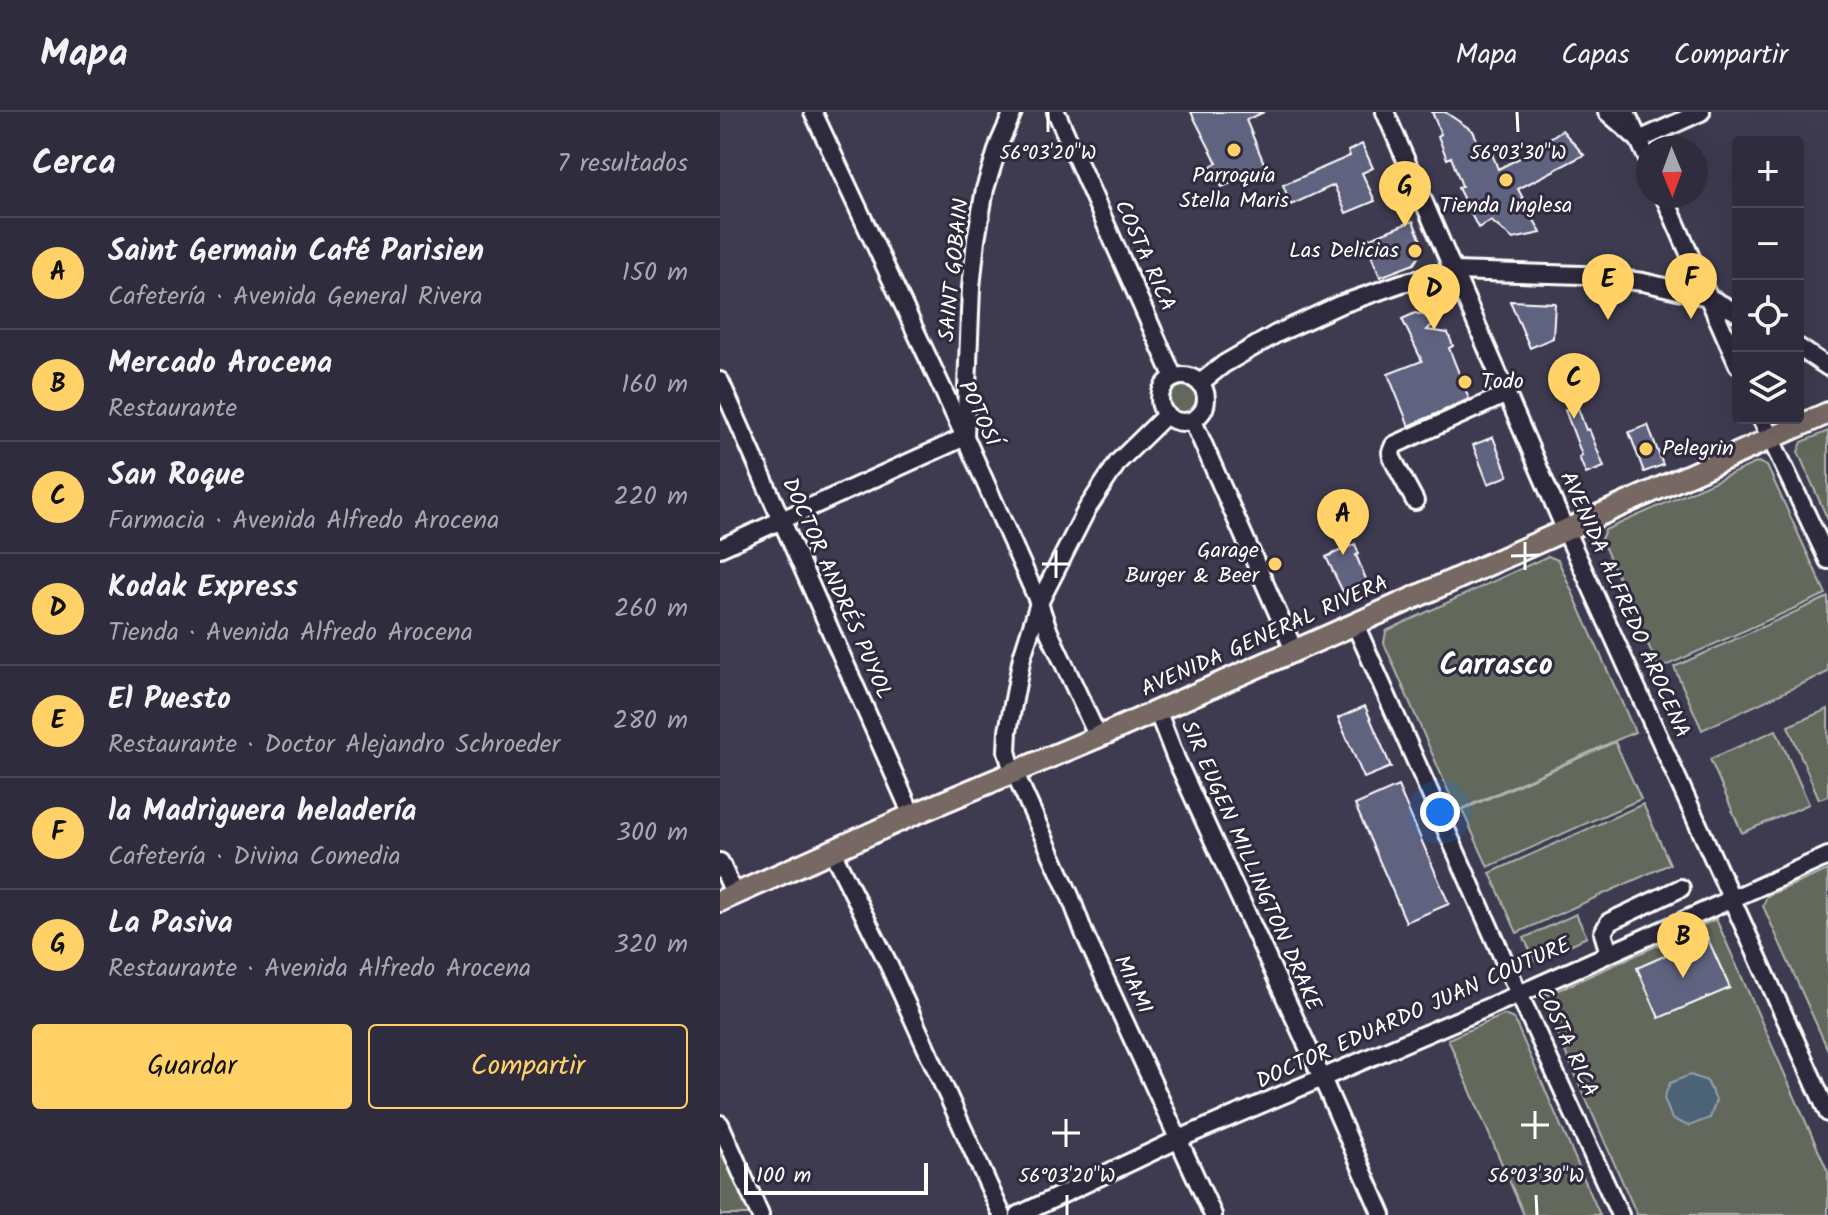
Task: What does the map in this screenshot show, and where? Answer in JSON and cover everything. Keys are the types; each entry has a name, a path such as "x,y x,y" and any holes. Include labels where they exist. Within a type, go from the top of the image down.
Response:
{"main road":[{"name":"AVENIDA GENERAL RIVERA","path":"727,898 1355,624 1828,413"}],"street":[{"name":"POTOSÍ","path":"813,112 965,437 1098,737"},
{"name":"SAINT GOBAIN","path":"965,437 976,240 985,189 1013,112"},
{"name":"COSTA RICA","path":"1056,112 1174,378"},
{"name":"AVENIDA ALFREDO AROCENA","path":"1385,112 1565,529 1828,1113"},
{"path":"1607,112 1636,137"},
{"path":"1626,112 1637,136"},
{"path":"1648,136 1701,112"},
{"path":"1669,208 1732,352"},
{"path":"1200,383 1224,364 1276,334 1339,305 1402,283 1454,271 1583,275 1643,282 1708,297 1732,310"},
{"path":"1804,351 1828,367"},
{"path":"1191,377 1200,383 1206,394 1203,413 1193,421 1178,422 1166,415 1160,406 1160,394 1165,385 1174,378 1191,377"},
{"name":"DOCTOR ANDRÉS PUYOL","path":"720,381 912,815"},
{"path":"1415,501 1392,458 1394,445 1507,394"},
{"name":"MIAMI","path":"1166,415 1118,462 1087,509 1039,603 1022,657 1007,751 1036,825 1213,1215"},
{"path":"1193,421 1294,650"},
{"path":"1764,424 1828,560"},
{"path":"720,548 965,437"},
{"name":"COSTA RICA","path":"1355,624 1620,1215"},
{"name":"SIR EUGEN MILLINGTON DRAKE","path":"1157,710 1176,759 1382,1215"},
{"path":"832,851 886,959 1002,1215"},
{"name":"DOCTOR EDUARDO JUAN COUTURE","path":"1019,1215 1179,1139 1519,994 1828,856"},
{"path":"720,862 727,898"},
{"path":"1609,953 1603,933 1609,922 1681,888"},
{"path":"720,1124 760,1215"}],"green space":[{"path":"1184,386 1194,390 1198,400 1194,410 1184,414 1174,410 1170,400 1174,390"},
{"path":"1828,431 1828,520 1798,452 1802,442"},
{"path":"1758,462 1767,466 1826,594 1659,669 1601,539 1605,530"},
{"path":"1548,556 1558,560 1635,732 1457,811 1384,643 1386,631"},
{"path":"1828,597 1828,672 1702,730 1674,667"},
{"path":"1828,709 1828,796 1819,799 1788,726"},
{"path":"1776,730 1809,804 1742,833 1710,759"},
{"path":"1615,742 1641,799 1488,867 1462,810"},
{"path":"1643,804 1670,864 1517,933 1490,873"},
{"path":"1828,870 1828,1050 1763,906 1767,896"},
{"path":"1576,914 1587,937 1535,961 1524,938"},
{"path":"1716,919 1828,1172 1828,1215 1637,1215 1545,1006 1547,995"},
{"path":"1504,1015 1514,1019 1600,1215 1524,1215 1448,1039"},
{"path":"720,1138 754,1215 720,1215"}],"water":[{"path":"1690,1075 1707,1081 1716,1100 1710,1118 1689,1126 1672,1119 1664,1098 1670,1083"}],"building":[{"name":"Parroquía Stella Maris","path":"1191,112 1264,112 1246,120 1266,168 1222,187 1211,166 1217,163"},
{"name":"Tienda Inglesa","path":"1432,112 1445,112 1473,131 1481,149 1489,146 1498,169 1562,130 1584,155 1518,189 1541,233 1513,239 1491,221 1478,228 1458,188 1462,186 1451,157 1447,159"},
{"path":"1362,144 1373,168 1362,173 1375,201 1346,213 1334,185 1291,205 1283,185 1350,156 1348,151"},
{"path":"1413,221 1424,248 1414,264 1380,277 1365,240"},
{"path":"1510,301 1555,303 1553,338 1530,348"},
{"path":"1415,313 1434,323 1427,330 1448,333 1453,346 1449,348 1469,399 1409,426 1388,374 1422,361 1402,319"},
{"path":"1577,405 1604,467 1586,474 1565,410"},
{"name":"Pelegrin","path":"1648,425 1663,465 1644,472 1629,432"},
{"path":"1493,437 1508,476 1488,484 1473,445"},
{"path":"1355,544 1359,554 1356,555 1368,584 1344,594 1326,557"},
{"path":"1365,706 1391,767 1364,778 1338,718"},
{"path":"1398,786 1449,904 1406,922 1355,805"},
{"path":"1707,937 1730,988 1659,1018 1637,968"}],"place":[{"name":"Parroquía Stella Maris","path":"1234,150"},
{"name":"Tienda Inglesa","path":"1506,180"},
{"name":"La Pasiva","path":"1405,227"},
{"name":"Las Delicias","path":"1415,251"},
{"name":"la Madriguera heladería","path":"1691,319"},
{"name":"El Puesto","path":"1608,320"},
{"name":"Kodak Express","path":"1434,330"},
{"name":"Todo","path":"1465,382"},
{"name":"San Roque","path":"1574,419"},
{"name":"Pelegrin","path":"1646,449"},
{"name":"Saint Germain Café Parisien","path":"1343,555"},
{"name":"Garage Burger & Beer","path":"1275,564"},
{"name":"Mercado Arocena","path":"1683,978"}],"district":[{"name":"Carrasco","path":"1496,666"}]}
